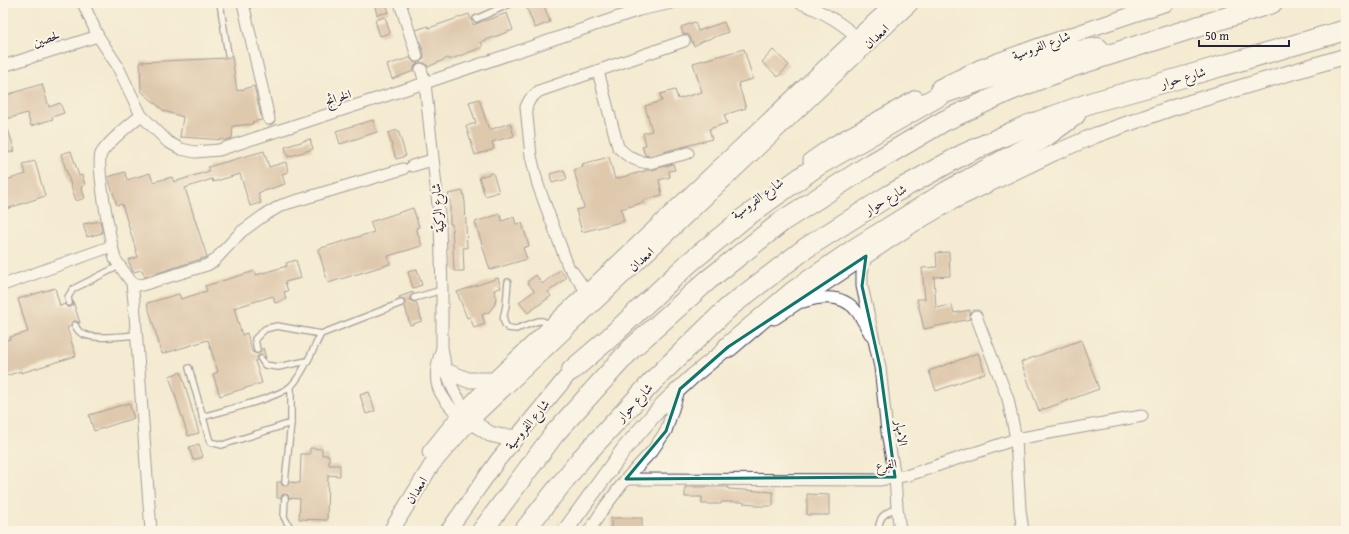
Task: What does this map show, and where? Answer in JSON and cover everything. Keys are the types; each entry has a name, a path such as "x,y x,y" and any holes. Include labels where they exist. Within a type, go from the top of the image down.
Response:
{"highway":[{"path":"482,531 555,433 631,349 708,280 784,220 868,166 944,121 1009,91 1074,66 1272,3"},
{"name":"شارع حوار","path":"524,531 581,459 656,378 729,307 800,252 888,196 964,154 1026,126 1093,102 1346,30"},
{"path":"572,370 607,340 689,263 744,218 817,166 944,93 1065,53 1167,37"},
{"path":"728,347 794,291 859,246 946,192 1042,139 1093,102"}],"main road":[{"name":"امعدان","path":"380,531 400,496 424,460 861,42 895,3"},
{"name":"امعدان","path":"391,531 431,466 468,418 494,380 587,292 861,42 911,3"},
{"name":"شارع الفروسية","path":"448,531 516,436 601,334 636,299 690,250 735,214 834,144 942,85 981,67 1098,25 1167,3"},
{"path":"565,531 625,448 664,403 728,347 914,224 954,201 1016,170 1096,135 1175,107 1346,56"},
{"path":"446,371 468,380 494,380"},
{"name":"شارع الركيّة","path":"468,418 490,434 503,437 516,436"},
{"path":"490,434 498,460"}],"street":[{"name":"الخرائج","path":"83,3 98,36 118,65 141,115 168,142 194,152 218,150 425,83 640,10 672,3"},
{"path":"243,3 269,119"},
{"path":"400,3 417,56"},
{"path":"800,3 817,10 861,42"},
{"name":"لحصين","path":"3,66 98,36"},
{"path":"587,292 570,268 538,185 531,156 526,107 530,99 539,91 684,41"},
{"name":"شارع الركيّة","path":"421,69 425,83 440,224 442,347 446,371 454,391 468,418"},
{"path":"598,71 618,147 629,158 650,162 688,153"},
{"path":"141,115 113,139 101,154 100,171 115,259 132,283 151,531"},
{"path":"132,283 142,285 207,265 214,261 241,232 263,216 282,205 432,160"},
{"path":"3,285 112,246"},
{"name":"الامهار","path":"866,256 862,273 862,286 880,367 887,432 895,477 900,531"},
{"name":"الامهار","path":"792,306 814,298 843,300 856,312 874,339"},
{"path":"976,316 1008,399 1016,439 1020,510 1023,531"},
{"name":"شارع الركيّة","path":"442,347 437,362 436,375 438,390 443,400 468,418"},
{"path":"589,531 626,479 652,451 666,431 680,389"},
{"name":"الفرع","path":"626,479 879,480 909,475 1016,439 1142,416"}],"lane":[{"path":"220,3 228,54"},
{"path":"476,18 512,3"},
{"path":"69,303 68,297 73,289 120,266"},
{"path":"508,282 503,322 508,328 516,329 538,321 543,321 551,327"},
{"path":"414,298 442,290"},
{"path":"257,350 255,339 265,329 277,326 320,334 401,303"},
{"path":"75,325 77,330 86,336 137,335"},
{"path":"202,417 274,396 291,387 297,380 320,334"},
{"path":"261,359 265,365 278,367 307,361"},
{"path":"189,368 210,442 222,445 291,423"},
{"path":"285,482 291,423 291,387"},
{"path":"285,498 284,517 292,531"},
{"path":"878,531 879,520 884,514 897,507"}],"highlighted area":[{"path":"866,256 862,286 880,367 895,477 626,479 666,431 680,389 728,347"}],"building":[{"path":"374,3 386,3 389,12 377,15"},
{"path":"533,3 543,3 550,22 535,28 526,6"},
{"path":"507,13 513,30 481,42 483,47 449,60 448,58 428,67 426,64 420,62 424,58 424,54 416,30 428,26 429,28 469,14 473,25"},
{"path":"385,17 390,33 380,36 375,20"},
{"path":"695,22 698,31 724,22 728,32 694,46 689,35 683,34 681,27"},
{"path":"744,49 753,79 738,83 746,108 724,115 727,123 709,129 712,139 649,156 645,155 642,146 646,145 643,133 652,131 645,106 662,101 660,94 675,90 678,99 702,92 693,63"},
{"path":"773,50 789,65 778,77 762,62"},
{"path":"232,56 237,91 254,86 262,120 252,122 253,124 233,126 232,138 226,140 180,137 183,117 164,111 141,91 140,62 228,58"},
{"path":"410,58 415,63 418,63 414,67 414,71 392,79 387,65"},
{"path":"42,84 49,107 60,103 64,113 52,117 53,119 31,126 27,113 3,120 3,96"},
{"path":"479,99 489,130 510,123 514,136 492,142 494,149 475,155 466,126 476,123 469,102"},
{"path":"5,120 15,151 3,154 3,121"},
{"path":"373,120 377,132 340,144 336,131"},
{"path":"398,130 406,156 396,159 388,133"},
{"path":"310,139 313,149 288,157 285,147"},
{"path":"71,151 79,176 82,175 85,185 81,187 85,198 76,201 61,154"},
{"path":"264,151 269,167 286,162 288,172 282,174 285,184 258,193 261,203 250,206 240,174 213,182 212,179 185,188 207,257 145,277 142,270 133,272 128,260 138,257 122,204 117,205 108,177 125,172 127,180 150,173 153,182 172,177 174,182 209,171 208,167"},
{"path":"609,157 615,179 645,170 652,170 673,164 675,170 669,171 670,177 659,180 662,195 621,209 624,221 582,232 576,210 584,208 574,170 583,167 582,164"},
{"path":"35,161 45,196 3,210 3,183 7,182 6,180 26,174 23,164"},
{"path":"564,170 567,179 552,183 550,174"},
{"path":"493,173 499,192 485,196 479,177"},
{"path":"463,191 465,202 467,248 463,248 464,271 454,271 452,224 450,224 450,202 448,194"},
{"path":"413,208 419,227 416,228 422,246 388,256 390,264 328,283 318,249 374,232 370,222"},
{"path":"500,214 502,221 514,217 516,224 522,223 529,246 523,248 527,259 490,270 475,222"},
{"path":"100,221 102,233 87,237 83,224"},
{"path":"949,252 950,276 934,277 936,308 952,305 954,313 970,310 970,319 924,329 917,299 925,299 922,268 937,267 936,253"},
{"path":"296,260 301,278 285,282 288,291 284,292 286,299 275,303 273,296 234,308 242,335 247,333 252,352 258,354 263,348 266,358 260,355 255,361 262,383 220,396 213,374 218,372 208,340 162,354 147,303 179,294 181,299 207,291 205,286 255,271 256,275 287,266 286,263"},
{"path":"417,269 422,285 413,288 408,272"},
{"path":"560,270 566,278 548,292 551,296 528,313 519,302 534,291 527,282 536,275 542,284"},
{"path":"498,278 501,288 494,290 496,297 495,304 489,312 482,315 485,324 474,328 470,317 467,318 457,292"},
{"path":"55,288 60,306 65,304 67,307 70,307 73,305 73,301 80,323 74,321 71,323 71,326 67,328 76,356 3,377 3,341 10,339 10,337 28,332 18,299"},
{"path":"413,292 410,300 416,302 422,321 410,325 404,306 405,302 399,297"},
{"path":"1081,340 1099,389 1039,411 1021,362"},
{"path":"978,353 985,373 936,391 929,371"},
{"path":"181,372 199,433 188,436 169,376"},
{"path":"369,392 375,411 366,414 360,395"},
{"path":"129,403 134,418 94,431 89,415"},
{"path":"199,444 203,457 193,460 189,447"},
{"path":"310,448 322,449 322,455 329,455 329,465 340,465 340,476 328,475 327,520 299,519 300,499 289,498 288,495 285,494 282,495 281,498 277,498 277,482 281,482 282,485 285,486 288,485 289,482 300,483 301,454 310,454"},
{"path":"685,487 728,487 728,489 773,492 773,506 755,506 755,504 743,502 702,504 702,497 685,497"},
{"path":"807,494 829,495 829,515 807,515"},
{"path":"611,518 642,518 642,531 611,531"}]}
